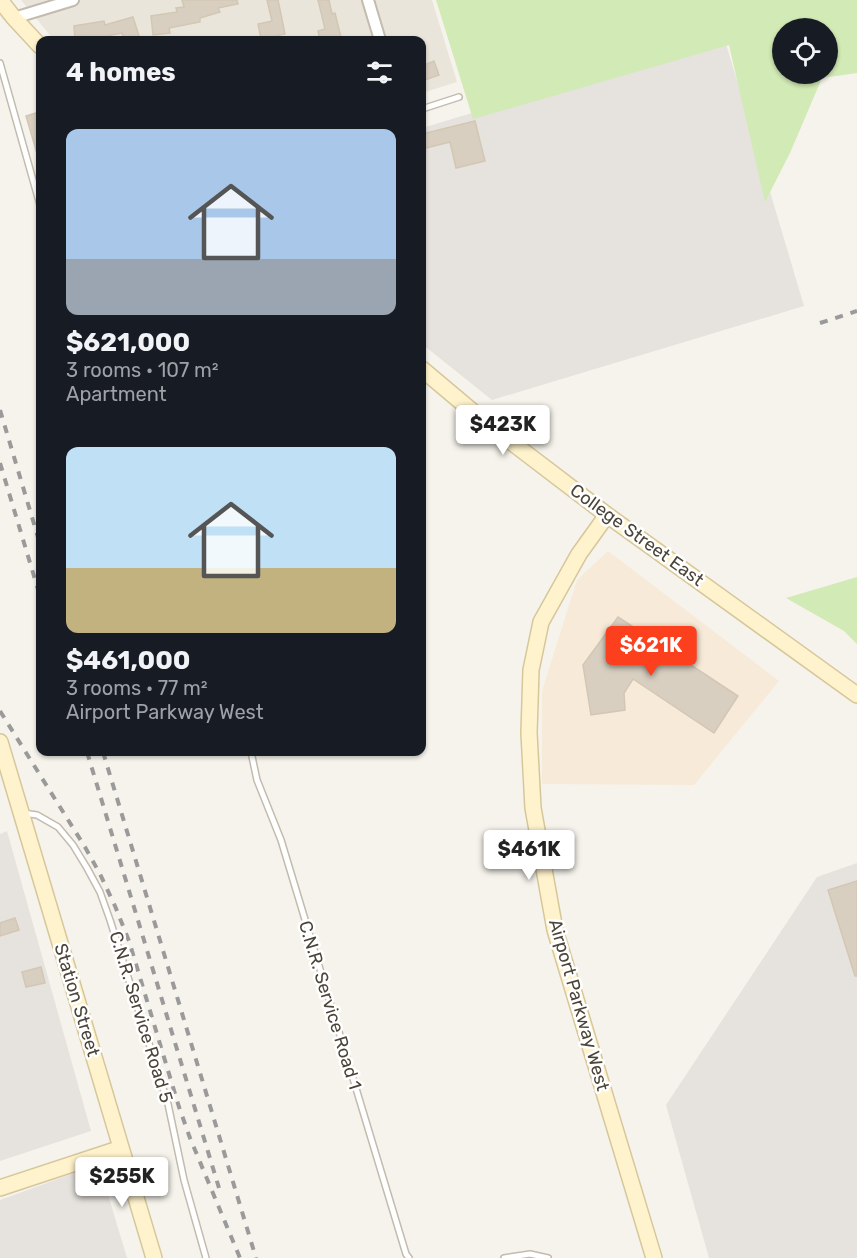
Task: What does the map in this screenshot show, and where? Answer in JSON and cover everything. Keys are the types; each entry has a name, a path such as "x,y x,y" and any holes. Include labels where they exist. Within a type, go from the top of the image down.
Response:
{"main road":[{"path":"1,3 36,42"},
{"name":"College Street East","path":"426,372 485,422 607,515 857,695"},
{"name":"Airport Parkway West","path":"607,515 579,554 541,622 531,670 529,733 533,808 555,930 654,1258"},
{"name":"Station Street","path":"0,742 154,1258"},
{"path":"0,1188 122,1148"}],"street":[{"path":"14,18 73,0"},
{"path":"368,0 379,36"}],"lane":[{"path":"0,63 36,191"},
{"path":"426,109 459,97"},
{"name":"C.N.R. Service Road 1","path":"252,756 257,780 280,840 409,1258"},
{"name":"C.N.R. Service Road 5","path":"21,812 37,815 58,827 73,845 100,892 168,1104 184,1180 206,1258"},
{"path":"504,1258 530,1254 548,1258"}],"shaded area":[{"path":"21,0 432,0 457,82 426,92 426,36 51,36"},
{"path":"724,37 804,306 492,400 426,347 426,127"},
{"path":"608,551 779,681 694,785 542,784 542,691 577,580"},
{"path":"7,831 91,1131 0,1161 0,834"},
{"path":"857,863 857,1258 709,1258 666,1105 817,877"},
{"path":"99,1164 127,1258 0,1258 0,1200"}],"green space":[{"path":"436,0 857,0 857,73 838,76 838,18 772,18 772,84 819,84 790,153 765,202 729,45 473,119"},
{"path":"857,577 857,644 844,631 786,598"}],"building":[{"path":"182,0 237,0 238,4 218,8 220,12 200,18 200,22 169,28 170,33 153,35 151,16 177,12 176,8 184,7"},
{"path":"267,0 278,0 285,34 260,36 258,24 272,21"},
{"path":"318,0 329,0 341,36 319,36 318,31 325,29"},
{"path":"133,17 139,36 123,36 122,33 107,36 75,36 74,26 104,21 105,25"},
{"path":"434,61 439,75 426,80 426,64"},
{"path":"36,113 36,150 26,116"},
{"path":"475,121 485,161 456,168 450,142 426,148 426,133"},
{"path":"618,617 738,696 714,733 633,679 624,693 625,710 591,715 583,665"},
{"path":"857,881 857,976 855,976 828,890"},
{"path":"15,918 19,930 0,936 0,923"},
{"path":"41,967 45,983 26,987 22,972"}],"railway":[{"path":"820,323 857,311"},
{"path":"0,410 36,531"},
{"path":"0,463 36,583"},
{"path":"0,711 85,847 115,906 129,941 190,1138 240,1258"},
{"path":"88,756 219,1188"},
{"path":"104,756 256,1258"}]}
